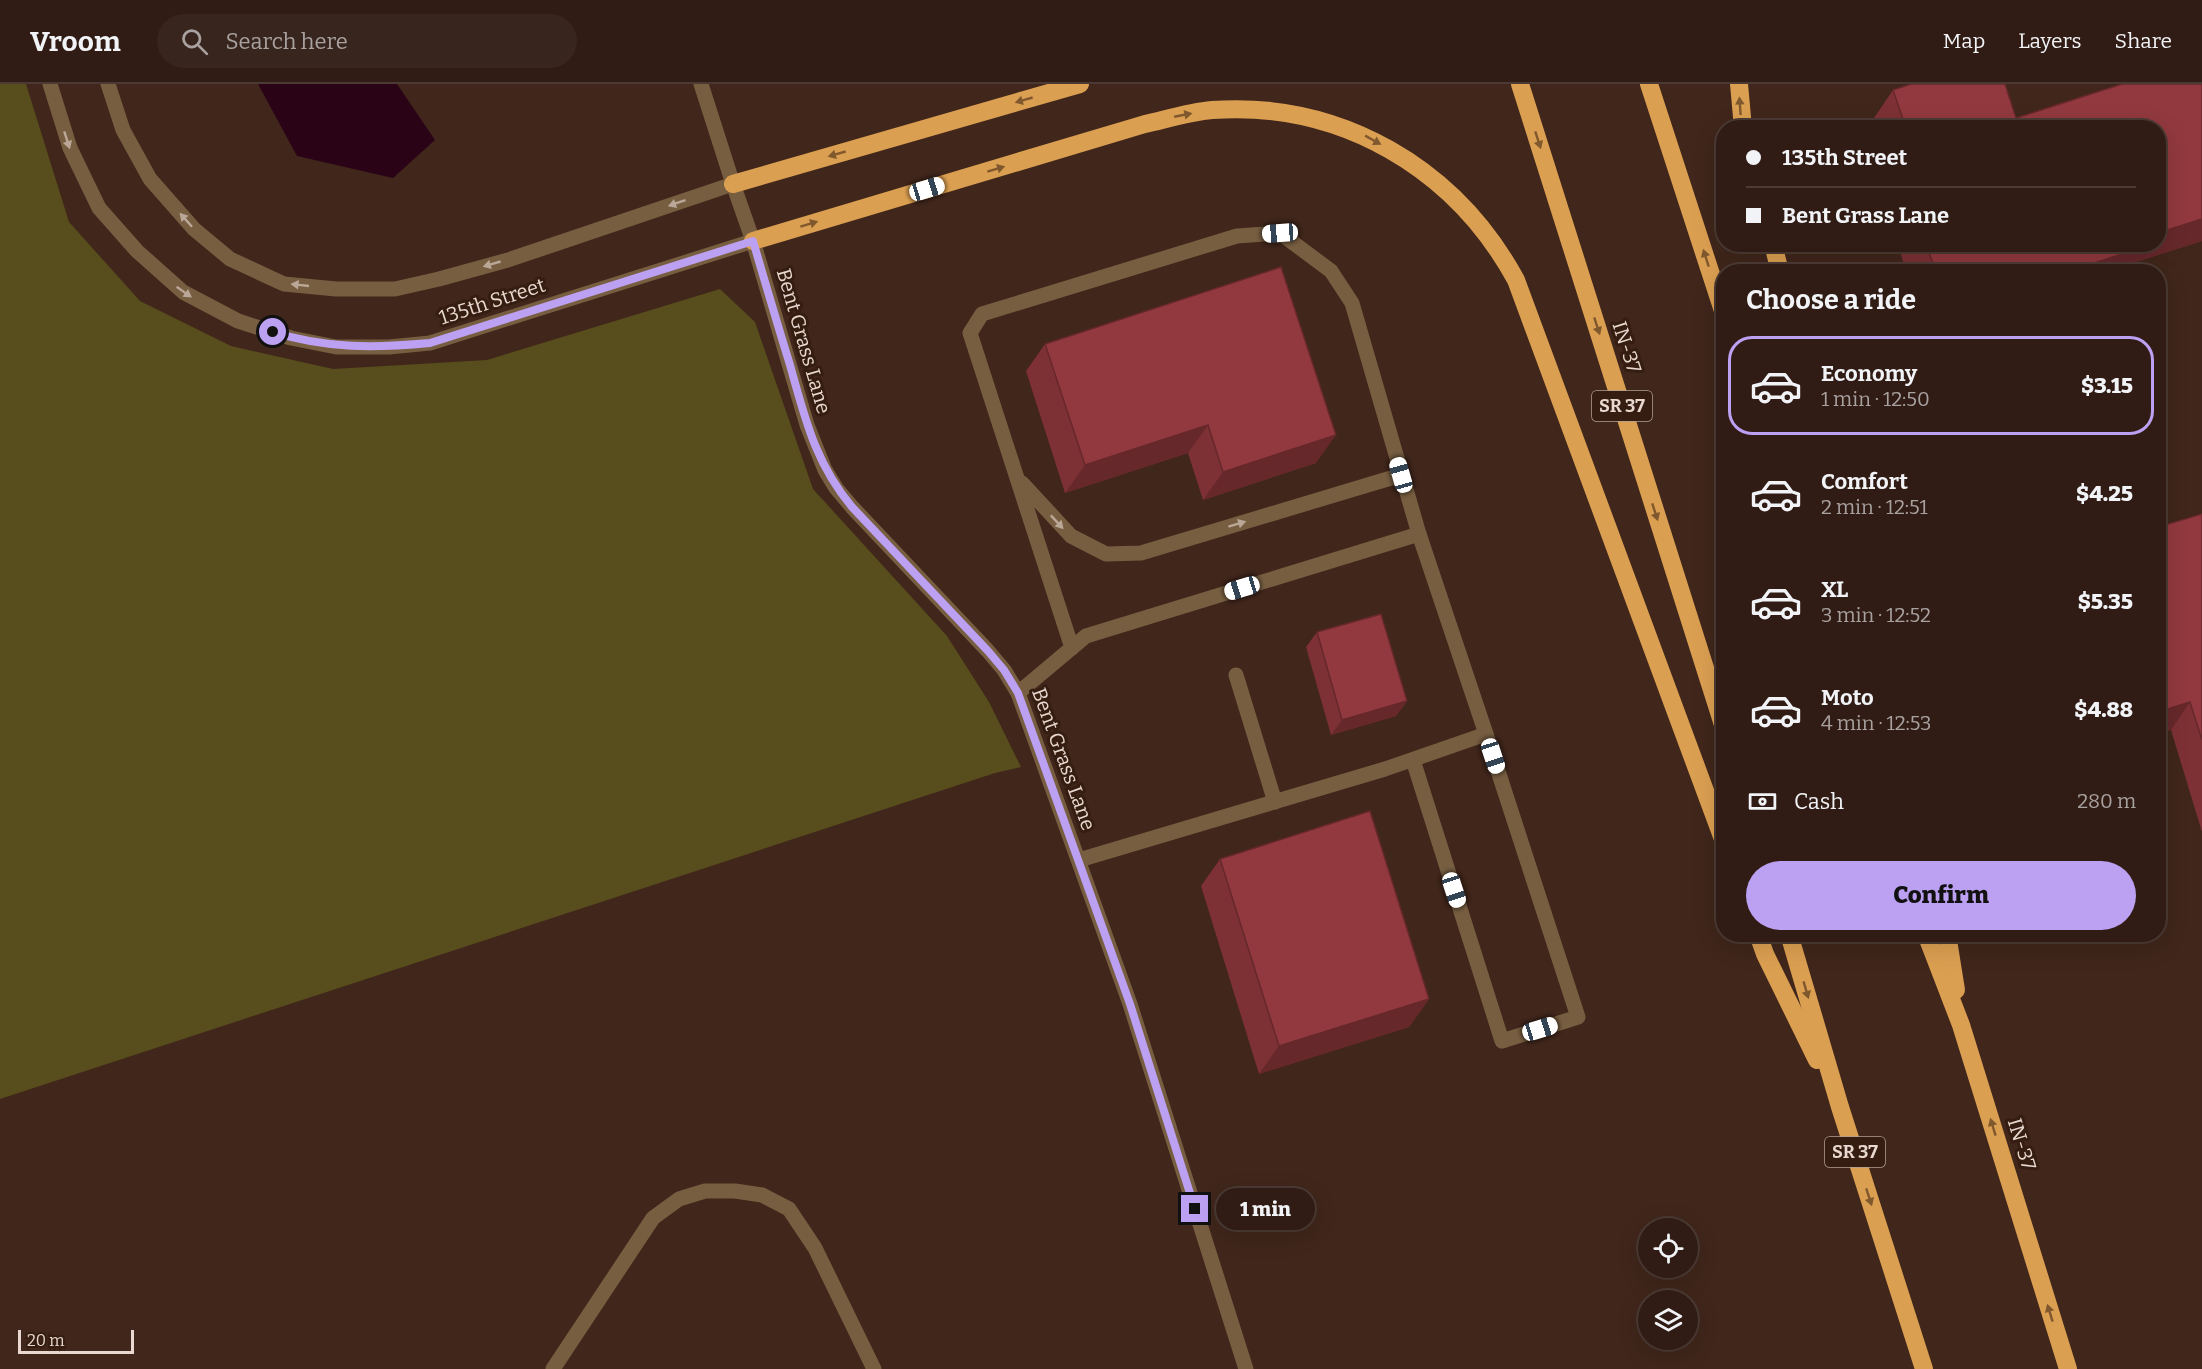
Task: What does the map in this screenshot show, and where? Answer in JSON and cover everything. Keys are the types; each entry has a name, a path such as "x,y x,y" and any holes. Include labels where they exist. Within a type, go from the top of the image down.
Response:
{"highway":[{"path":"733,184 1080,84"},
{"name":"IN-37","path":"1520,84 1716,703"},
{"path":"1649,84 1716,289"},
{"path":"1739,84 1742,120"},
{"path":"753,241 1145,124 1210,110 1274,111 1313,118 1362,134 1389,149 1447,190 1469,212 1500,252 1516,280 1716,820"},
{"path":"1761,942 1840,1107"},
{"name":"SR 37","path":"1791,942 1840,1107 1924,1369"},
{"name":"IN-37","path":"1929,942 1961,1025 2068,1369"},
{"path":"1948,942 1961,1025"}],"street":[{"name":"135th Street","path":"50,84 70,148 99,208 137,251 183,292 238,321 291,338 336,346 389,347 430,343 753,241"},
{"name":"135th Street","path":"108,84 123,130 150,180 194,229 230,259 284,284 336,289 395,289 508,260 733,184"},
{"name":"Bent Grass Lane","path":"701,84 753,241 807,425 825,470 852,507 988,651 1004,670 1018,693 1130,1004 1246,1369"},
{"path":"1072,648 970,333 982,314 1236,236 1280,233 1331,271 1352,303 1419,534 1578,1017 1502,1041 1413,760"},
{"path":"1017,479 1071,536 1106,554 1141,553 1401,475"},
{"path":"1018,693 1086,636 1419,534"},
{"path":"1236,675 1275,802"},
{"path":"1079,861 1413,760 1486,734"},
{"path":"553,1369 653,1218 680,1199 705,1191 735,1191 762,1195 789,1209 815,1248 873,1369"}],"shaded area":[{"path":"0,84 26,84 69,222 140,301 231,346 333,369 487,360 720,289 755,322 813,489 947,636 989,702 1021,767 995,773 0,1099"},
{"path":"258,84 397,84 435,140 393,178 297,156"}],"building":[{"path":"1911,84 2005,84 2016,118 2122,84 2202,84 2202,219 2166,230 2166,120 1903,120 1893,90"},
{"path":"1929,252 2128,252 2091,264 1933,264"},
{"path":"1281,267 1336,435 1223,472 1208,425 1085,465 1045,344"},
{"path":"2202,514 2202,740 2190,702 2166,710 2166,525"},
{"path":"1381,614 1407,701 1342,720 1317,632"},
{"path":"1370,811 1429,999 1279,1046 1220,859"}],"route":[{"path":"273,332 291,338 336,346 389,347 430,343 753,241 807,425 825,470 852,507 988,651 1004,670 1018,693 1130,1004 1195,1209"}]}
